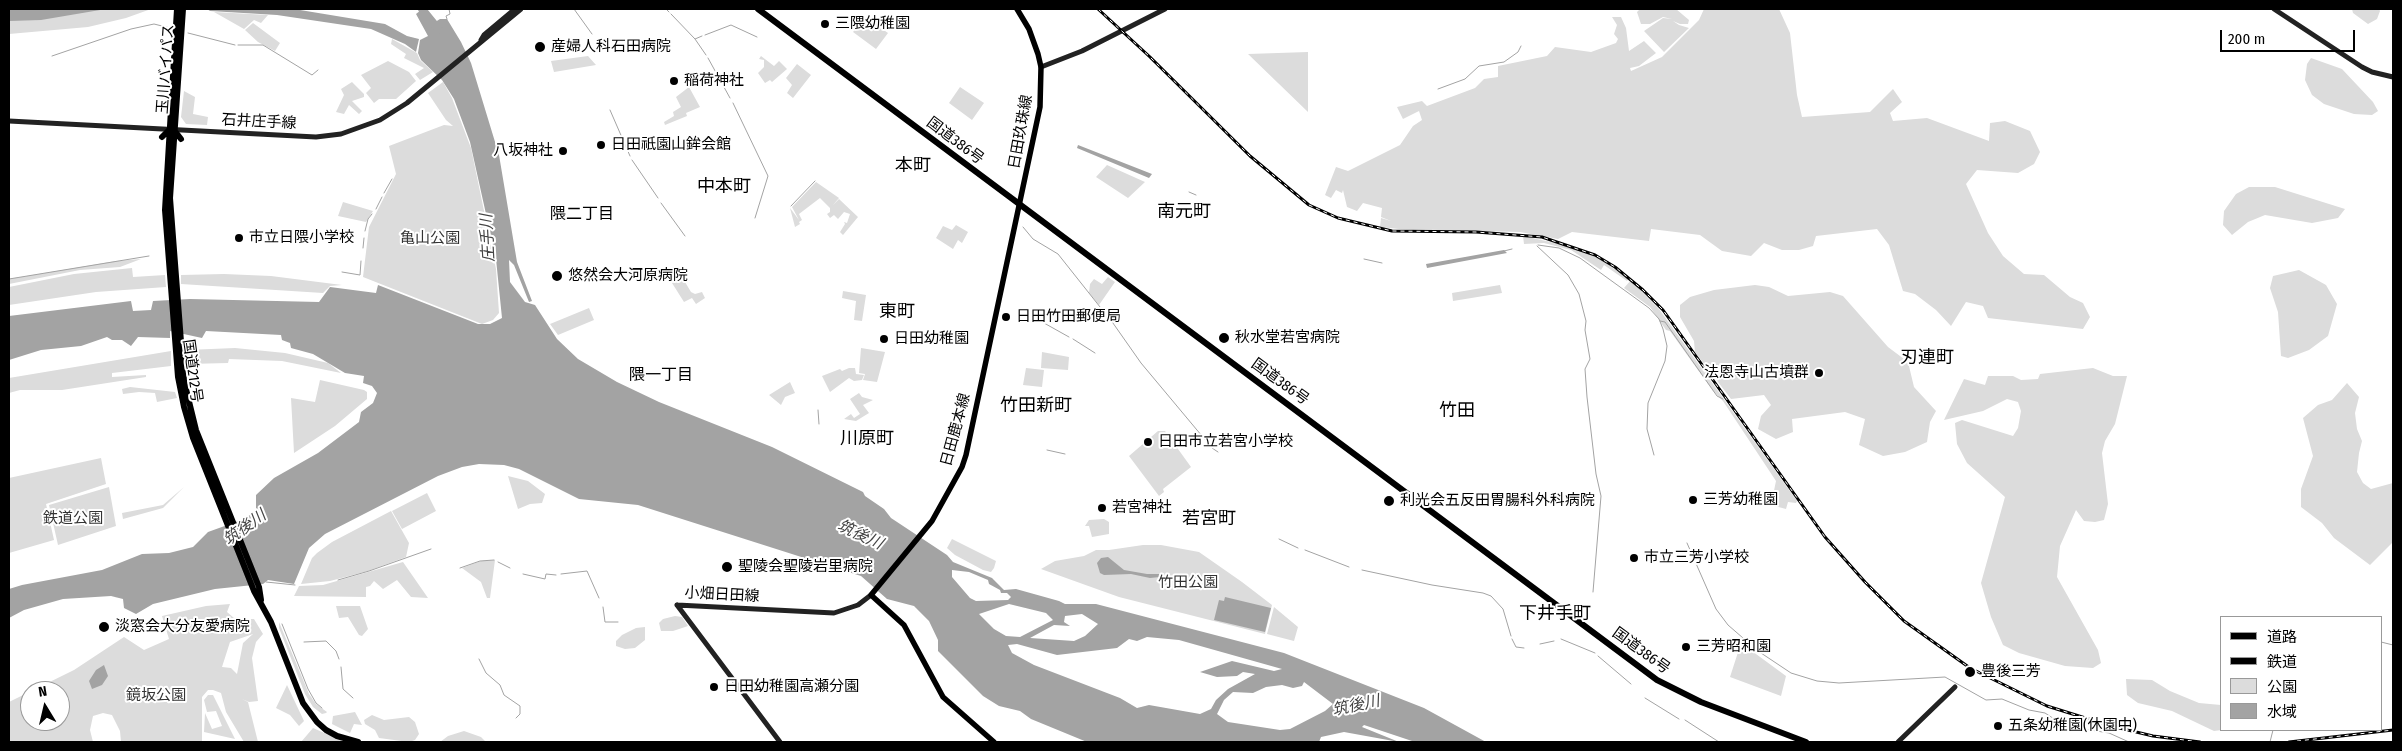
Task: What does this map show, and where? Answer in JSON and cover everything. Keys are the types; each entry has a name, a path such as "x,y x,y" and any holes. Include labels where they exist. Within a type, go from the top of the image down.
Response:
{"highway":[{"name":"玉川バイパス","path":"172,130 177,9"},
{"name":"玉川バイパス","path":"172,130 183,9"},
{"name":"国道386号","path":"758,9 1657,680 1694,700 1806,742"},
{"path":"162,137 172,130 181,139"},
{"name":"国道212号","path":"172,130 168,211 183,390 221,499 303,703 317,722 326,730 358,742"}],"main road":[{"name":"石井庄手線","path":"479,43 484,35 516,9"},
{"name":"石井庄手線","path":"9,121 330,136 362,128 380,120 407,103 521,9"},
{"name":"日田玖珠線","path":"1017,9 1029,29 1041,67 1037,126 1020,204"},
{"path":"1041,67 1082,51 1164,9"},
{"path":"2274,9 2362,67 2372,72 2393,77"},
{"name":"日田鹿本線","path":"872,594 932,521 962,467 1020,204"},
{"path":"872,594 904,625 943,697 994,742"},
{"name":"小畑日田線","path":"780,742 676,605 834,613 858,605 872,594"},
{"path":"1898,742 1955,687"}],"green space":[{"path":"101,9 151,9 126,18 88,27 9,34 9,20"},
{"path":"1640,9 1676,9 1689,20 1688,24 1680,24 1673,21 1689,28 1664,52 1644,31 1663,18 1672,19 1663,17 1650,24 1641,24 1637,12"},
{"path":"1704,9 1779,9 1790,33 1797,95 1802,117 1870,112 1893,89 1902,102 1890,113 1893,121 1927,118 1989,141 1990,123 2005,121 2030,131 2040,152 2034,164 2018,173 1977,170 1966,184 1988,233 2003,256 2024,274 2044,275 2070,297 2083,303 2090,317 2083,329 1988,318 1983,306 1966,302 1951,326 1936,310 1915,294 1903,291 1889,245 1877,229 1816,236 1813,246 1799,250 1782,250 1764,243 1751,256 1722,251 1700,235 1651,229 1649,241 1572,232 1558,239 1520,232 1380,227 1381,218 1391,221 1381,217 1382,208 1363,203 1357,211 1347,207 1343,190 1342,193 1336,190 1331,198 1325,195 1336,167 1348,171 1400,145 1413,126 1422,120 1419,111 1403,119 1397,107 1422,101 1427,106 1475,88 1484,79 1498,77 1498,66 1547,56 1555,47 1591,52 1616,43 1618,39 1614,34 1617,25 1612,17 1621,17 1626,28 1629,51 1644,41 1656,53 1639,66 1630,68 1631,71 1662,57 1699,20"},
{"path":"2352,9 2379,9 2380,11 2377,19 2368,24 2353,13"},
{"path":"214,12 268,15 261,23 254,20 244,29"},
{"path":"865,17 888,33 876,49 853,32"},
{"path":"253,23 280,43 275,51 258,42 245,30"},
{"path":"392,39 417,53 420,60 433,72 420,80 415,74 424,68 404,58 406,54 391,44"},
{"path":"1308,52 1308,112 1248,54"},
{"path":"588,56 596,65 554,72 551,61"},
{"path":"761,56 774,66 779,61 787,69 772,82 770,80 765,83 758,73 764,67 764,60 759,59"},
{"path":"2311,58 2342,69 2373,102 2378,111 2372,115 2354,114 2324,104 2312,95 2305,80 2307,64"},
{"path":"388,61 409,72 416,81 396,99 379,99 374,103 366,93 371,88 361,75"},
{"path":"797,64 811,75 793,98 787,93 792,85 786,78"},
{"path":"352,82 364,94 364,97 352,101 362,111 359,114 349,105 344,114 336,112 344,95 341,89"},
{"name":"亀山公園","path":"443,82 452,98 471,148 496,269 499,313 493,320 482,324 363,277 369,227 396,174 389,146 444,125 453,126 446,120 428,93"},
{"path":"689,87 700,107 686,113 687,116 665,125 664,122 674,116 673,112 681,107 676,97"},
{"path":"960,87 984,103 972,120 949,103"},
{"path":"184,91 195,97 193,114 208,117 207,125 186,124 181,117"},
{"path":"1107,165 1145,182 1128,198 1096,177"},
{"path":"816,182 839,198 833,205 839,199 858,217 843,235 840,232 845,224 844,222 847,223 850,214 844,212 838,219 834,215 830,218 827,214 830,212 830,208 820,198 799,214 802,220 795,227 790,208 799,220 792,207"},
{"path":"2249,187 2275,187 2345,209 2338,218 2312,223 2265,215 2248,222 2232,235 2223,225 2224,211 2236,194"},
{"path":"343,202 373,211 366,222 338,216"},
{"path":"956,225 968,232 962,243 958,240 953,249 936,238 943,226 952,230"},
{"path":"1523,236 1574,247 1602,260 1628,279 1627,281 1604,265 1601,270 1571,250 1544,243 1524,244"},
{"path":"141,259 120,267 80,270 9,284 9,279 116,261"},
{"path":"132,268 133,277 165,275 166,287 96,292 9,305 9,287 74,274"},
{"path":"2299,270 2326,285 2337,304 2328,336 2309,350 2288,358 2281,356 2278,312 2270,288 2273,276"},
{"path":"181,275 271,276 342,285 330,286 323,293 181,284"},
{"path":"682,277 691,292 695,294 702,292 705,298 696,304 692,298 684,302 672,283"},
{"path":"1108,277 1115,282 1099,305 1089,293 1090,284 1094,279 1102,284"},
{"path":"1631,280 1659,309 1797,501 1796,503 1788,502 1786,509 1771,505 1776,481 1723,401 1713,391 1670,331 1666,330 1650,307 1624,288"},
{"path":"1500,285 1502,293 1453,301 1452,293"},
{"path":"1755,285 1769,287 1788,296 1830,292 1843,296 1888,347 1908,362 1914,387 1936,411 1930,422 1927,442 1905,452 1883,456 1859,445 1865,419 1845,412 1792,419 1793,432 1776,439 1758,429 1761,416 1771,405 1764,395 1731,399 1695,352 1694,341 1680,317 1680,305 1690,297 1714,290"},
{"path":"843,291 866,295 862,321 854,320 856,301 842,298"},
{"path":"589,308 594,320 558,335 550,324"},
{"path":"235,348 285,353 328,363 341,373 282,361 229,359 228,363 188,364 187,350"},
{"path":"861,348 885,352 877,382 863,380 865,374 859,373"},
{"path":"171,351 171,366 112,373 112,377 146,375 146,377 62,390 20,390 9,393 9,378"},
{"path":"1042,352 1069,357 1068,370 1041,368"},
{"path":"855,368 856,374 864,375 862,380 854,381 849,378 830,392 822,376 840,369 842,371"},
{"path":"1026,368 1044,370 1042,387 1023,385"},
{"path":"2093,368 2113,376 2127,376 2115,424 2105,441 2102,453 2108,504 2104,520 2095,522 2084,521 2076,510 2060,546 2057,577 2098,650 2101,663 2093,668 2065,666 2019,653 2003,645 1991,617 1981,583 2005,497 1967,463 1957,444 1955,423 1962,420 2013,436 2018,428 2021,411 2018,402 2007,399 1983,411 1944,420 1964,379 1985,385 1988,376 2013,376 2021,380 2038,379 2040,374"},
{"path":"320,380 364,390 367,392 367,399 335,426 294,453 291,398 315,402"},
{"path":"790,382 795,393 785,397 781,405 769,395"},
{"path":"2347,383 2359,397 2355,413 2357,429 2362,441 2357,472 2363,483 2371,489 2393,483 2393,542 2370,565 2334,538 2322,523 2301,507 2301,489 2313,456 2303,418 2318,405 2332,400"},
{"path":"130,387 175,392 177,398 157,402 155,393 123,394 122,389"},
{"path":"859,393 862,397 873,400 863,405 869,413 856,421 844,419 851,414 854,418 860,414 850,399"},
{"path":"1158,431 1165,431 1191,467 1163,489 1164,492 1159,496 1129,456"},
{"path":"101,458 106,484 46,504 54,540 9,553 9,478"},
{"path":"508,476 528,481 545,494 542,503 530,504 518,509"},
{"name":"鉄道公園","path":"109,487 116,526 58,545 49,505"},
{"path":"184,487 163,508 123,519 122,513 163,505"},
{"path":"427,493 436,511 402,529 392,511"},
{"path":"391,511 409,543 406,557 368,571 330,581 301,584 312,558 317,553 332,542"},
{"path":"1104,519 1109,522 1109,534 1092,537 1089,526 1085,526 1089,520"},
{"path":"952,539 996,561 991,572 983,570 955,555 947,548"},
{"name":"竹田公園","path":"1161,545 1199,552 1242,582 1272,605 1265,634 1119,597 1041,569 1055,561 1084,556 1096,550"},
{"path":"495,560 490,598 487,598 481,582 462,568 481,561"},
{"path":"403,562 428,598 411,597 397,580 383,589 374,581 370,586 366,587 366,597 294,596 299,586 323,585"},
{"name":"鏡坂公園","path":"230,604 227,612 248,630 246,627 251,619 254,619 263,634 256,642 252,658 258,701 249,702 242,699 248,702 258,742 244,742 226,712 221,693 208,690 202,697 202,742 121,742 120,731 112,715 103,713 93,716 90,730 93,742 9,742 9,702 20,697 20,731 70,731 70,681 51,681 74,670 124,637 144,650 169,639 162,616 206,606","holes":["253,634 243,643 237,674 231,668 222,667 230,642"]},
{"path":"336,606 360,606 368,629 362,636 359,635 348,617 339,618"},
{"path":"1274,607 1298,627 1294,641 1267,634"},
{"path":"675,616 682,617 688,626 673,631 661,631 659,623 663,619"},
{"path":"279,622 309,694 326,713 322,714 313,707 305,694 279,628"},
{"path":"645,627 645,640 635,648 625,649 616,646 616,641 622,635 636,628"},
{"path":"1741,643 1786,676 1781,696 1730,677"},
{"path":"2126,679 2152,680 2170,691 2199,703 2220,705 2220,730 2214,731 2172,711 2138,703 2127,695"},
{"path":"287,685 304,721 299,726 290,715 276,708"},
{"path":"208,695 213,695 235,739 204,732 205,713 212,729 222,726 216,711 207,712 204,700"},
{"path":"355,712 362,725 354,724 350,733 332,724 333,716"},
{"path":"372,715 384,720 409,717 415,722 419,734 415,740 409,742 379,738 375,730 365,724 364,720"},
{"path":"313,728 345,742 301,742"},
{"path":"464,731 481,737 486,742 440,742 448,736"}],"water":[{"path":"9,9 106,9 41,20 9,21"},
{"path":"207,9 294,9 385,24 407,36 419,39 416,52 405,44 371,29 277,15 210,11"},
{"name":"筑後川","path":"421,10 432,24 440,19 447,19 471,63 499,155 517,262 532,301 529,302 514,265 509,260 510,282 525,302 535,305 557,339 578,359 617,382 659,402 772,447 863,492 865,496 884,509 891,518 947,555 953,562 992,578 1004,590 1016,589 1065,604 1096,604 1284,653 1424,708 1486,742 1415,742 1364,725 1362,727 1399,742 1344,732 1321,737 1319,742 1087,742 1031,719 1020,711 999,706 983,696 938,651 938,640 929,621 914,606 887,599 861,576 638,505 579,499 519,469 504,465 479,464 462,467 438,476 325,534 309,548 294,584 268,580 263,584 215,589 153,604 136,614 124,608 123,599 111,596 63,599 24,610 9,618 9,589 102,570 142,554 169,553 193,547 208,532 244,519 256,511 256,495 274,478 318,453 359,422 361,412 373,403 377,393 372,386 363,383 364,376 345,373 313,354 291,348 290,343 282,340 281,335 206,331 202,338 170,331 170,338 138,337 131,346 122,340 112,340 107,337 81,346 41,350 9,360 9,316 131,301 133,311 151,310 153,301 190,299 319,302 330,287 376,293 378,285 478,324 490,324 502,318 496,259 470,142 454,99 442,80 421,60 418,53 420,40 428,36 416,14","holes":["952,570 969,572 988,580 989,584 1000,590 1001,593 1007,593 1011,597 1008,600 976,601 970,598 952,577","1009,604 1046,613 1053,620 1020,637 1006,636 994,629 979,614","1082,614 1098,624 1085,636 1074,641 1030,638 1054,625 1070,626 1064,622 1065,616","1147,637 1179,640 1282,669 1274,671 1232,661 1200,672 1217,677 1237,676 1243,672 1255,674 1228,689 1216,700 1211,709 1200,714 1149,705 1137,708 1120,698 1034,665 1012,653 1008,645 1017,644 1057,655 1117,648 1129,639 1137,641","1304,682 1333,704 1325,711 1290,729 1280,730 1228,722 1217,714 1224,700 1233,692 1253,693 1266,687 1282,685 1293,688 1302,686"]},
{"path":"1078,145 1152,174 1149,178 1077,148"},
{"path":"1504,250 1507,253 1427,268 1426,264"},
{"path":"1108,557 1124,570 1159,574 1172,581 1160,577 1150,578 1131,574 1104,575 1100,573 1097,563 1101,558"},
{"path":"1225,597 1271,608 1265,632 1214,620 1219,600 1224,601"},
{"path":"104,665 108,676 102,685 92,689 89,681 96,670"}],"waterway":[{"name":"庄手川","path":"422,9 439,30"},
{"path":"447,19 446,16 450,14 449,9"},
{"path":"574,9 592,34"},
{"path":"666,9 669,12"},
{"path":"671,14 695,39 702,36"},
{"path":"52,56 131,29 154,24 170,28"},
{"path":"705,35 731,25 757,37"},
{"path":"188,33 235,45"},
{"path":"695,39 706,55"},
{"path":"238,45 263,45 312,75 318,70"},
{"path":"1438,89 1465,79 1479,66 1504,62 1518,52 1521,46"},
{"path":"708,58 730,98"},
{"path":"733,103 768,176 755,218"},
{"path":"610,110 630,156"},
{"path":"632,160 658,198"},
{"path":"384,193 392,179"},
{"path":"791,206 815,181"},
{"path":"1189,192 1196,195"},
{"path":"376,209 382,197"},
{"path":"661,203 685,236"},
{"path":"365,231 368,219 372,214"},
{"path":"1023,227 1033,239 1058,254 1104,312"},
{"path":"363,248 364,238"},
{"path":"1538,245 1559,248 1580,258 1649,308 1659,319 1667,346 1665,361 1648,403 1647,429 1654,455"},
{"path":"1537,246 1568,275 1579,294 1586,321 1585,330 1590,359 1585,369 1587,397 1596,474 1601,496 1593,592"},
{"path":"1504,251 1512,249"},
{"path":"9,279 149,256"},
{"path":"1364,259 1382,263"},
{"path":"342,272 360,275 361,261"},
{"path":"1108,316 1141,363 1212,448 1218,452"},
{"path":"1660,321 1665,322 1717,396 1723,399"},
{"path":"1044,323 1069,337"},
{"path":"1073,339 1095,353"},
{"path":"818,410 819,424"},
{"path":"1047,450 1065,454"},
{"path":"1279,539 1298,548"},
{"path":"1687,543 1716,609 1728,625 1758,651 1791,673 1817,681 1839,683 1945,677 1986,700 2002,699 2029,710 2045,713 2065,726 2109,733 2129,742"},
{"path":"338,580 431,549"},
{"path":"1305,550 1349,567"},
{"path":"460,568 480,561 494,560"},
{"path":"498,562 510,568"},
{"path":"1362,570 1491,596 1503,609 1511,636"},
{"path":"561,574 587,571 599,598"},
{"path":"523,574 545,579 546,574 556,575"},
{"path":"266,582 295,585"},
{"path":"603,607 605,622 618,622"},
{"path":"282,624 308,689 316,703 322,708"},
{"path":"1512,639 1516,647 1524,648"},
{"path":"1561,639 1595,653"},
{"path":"304,642 326,641 336,651 339,659"},
{"path":"1540,644 1554,641"},
{"path":"2382,642 2393,645"},
{"path":"1598,656 1631,684"},
{"path":"479,659 486,673 500,685 504,695 520,706 520,714 516,718"},
{"path":"341,667 343,689 353,698"},
{"path":"1645,698 1679,719"},
{"path":"1685,720 1719,742"},
{"path":"2270,742 2273,731"}],"railway":[{"path":"1098,9 1150,57 1250,156 1309,205 1338,218 1392,231 1476,232 1542,237 1595,255 1615,267 1643,290 1663,310 1825,537 1865,582 1904,621 1970,668 2047,706 2111,726 2153,736 2200,742"},
{"path":"2289,742 2393,730"}],"place":[{"name":"三隈幼稚園","path":"825,24"},
{"name":"産婦人科石田病院","path":"540,47"},
{"name":"稲荷神社","path":"674,81"},
{"name":"日田祇園山鉾会館","path":"601,145"},
{"name":"八坂神社","path":"563,151"},
{"name":"市立日隈小学校","path":"239,238"},
{"name":"悠然会大河原病院","path":"557,276"},
{"name":"日田竹田郵便局","path":"1006,317"},
{"name":"秋水堂若宮病院","path":"1224,338"},
{"name":"日田幼稚園","path":"884,339"},
{"name":"法恩寺山古墳群","path":"1819,373"},
{"name":"日田市立若宮小学校","path":"1148,442"},
{"name":"三芳幼稚園","path":"1693,500"},
{"name":"利光会五反田胃腸科外科病院","path":"1389,501"},
{"name":"若宮神社","path":"1102,508"},
{"name":"市立三芳小学校","path":"1634,558"},
{"name":"聖陵会聖陵岩里病院","path":"727,567"},
{"name":"淡窓会大分友愛病院","path":"104,627"},
{"name":"三芳昭和園","path":"1686,647"},
{"name":"豊後三芳","path":"1970,672"},
{"name":"日田幼稚園高瀬分園","path":"714,687"},
{"name":"五条幼稚園(休園中)","path":"1998,726"}],"district":[{"name":"本町","path":"913,166"},
{"name":"中本町","path":"724,187"},
{"name":"南元町","path":"1184,212"},
{"name":"隈二丁目","path":"582,215"},
{"name":"東町","path":"897,312"},
{"name":"刃連町","path":"1927,358"},
{"name":"隈一丁目","path":"661,376"},
{"name":"竹田新町","path":"1036,406"},
{"name":"竹田","path":"1457,411"},
{"name":"川原町","path":"867,439"},
{"name":"若宮町","path":"1209,519"},
{"name":"下井手町","path":"1555,614"}]}
